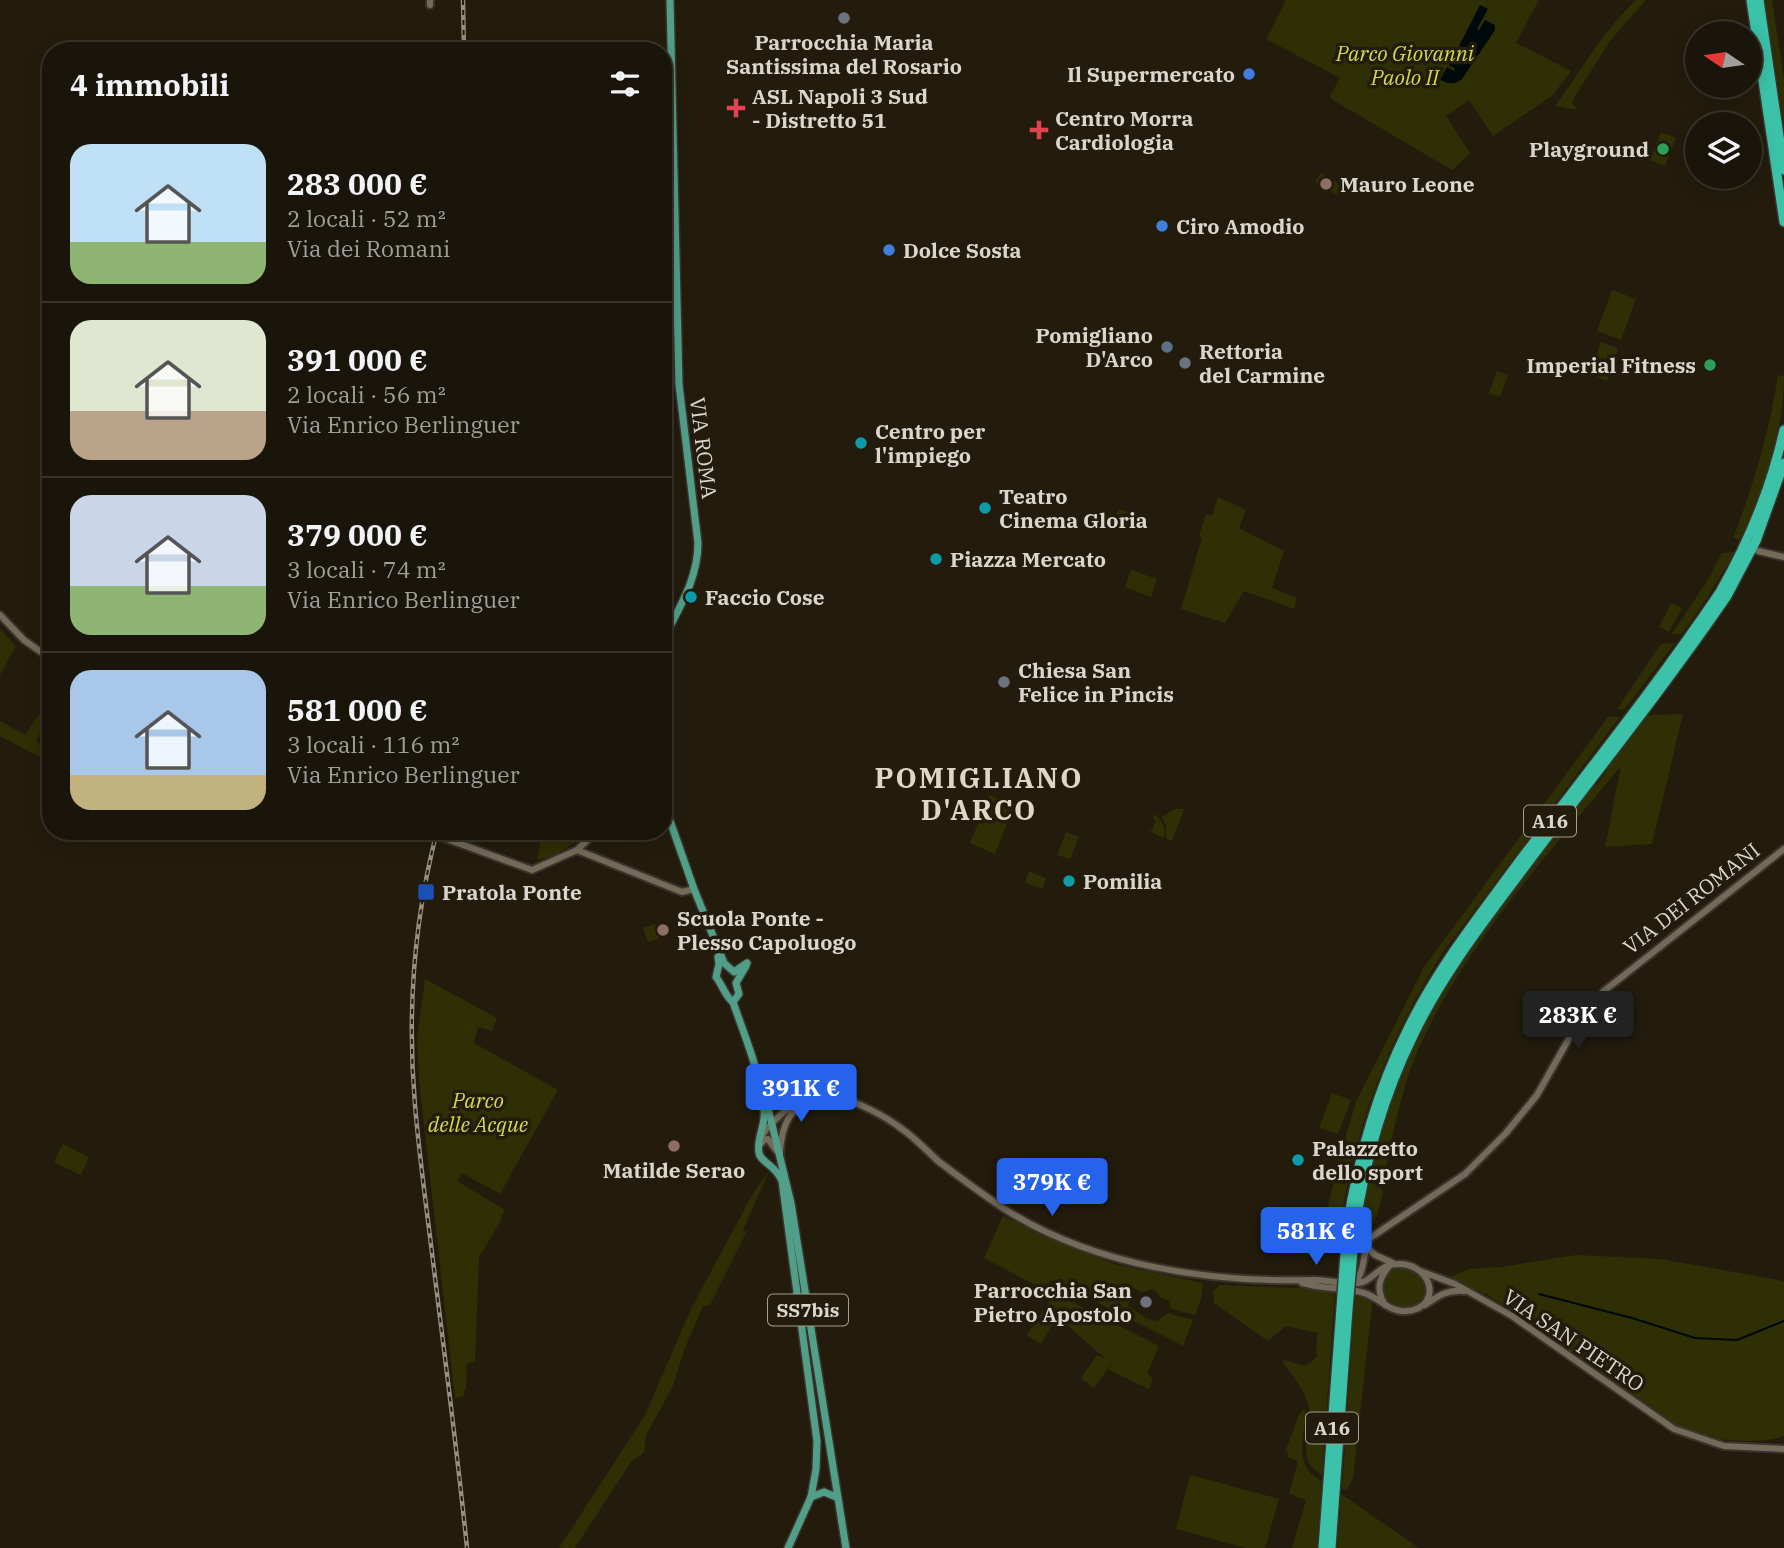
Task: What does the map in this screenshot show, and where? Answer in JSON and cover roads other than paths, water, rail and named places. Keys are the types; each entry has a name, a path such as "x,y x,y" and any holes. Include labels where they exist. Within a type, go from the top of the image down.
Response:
{"highway":[{"path":"1751,0 1784,222"},
{"path":"1759,0 1784,170"},
{"name":"A16","path":"1331,1548 1347,1227 1361,1155 1382,1086 1406,1031 1452,952 1720,592 1761,510 1784,430"},
{"name":"A16","path":"1323,1548 1344,1308 1355,1228 1368,1157 1390,1088 1413,1034 1442,982 1476,932 1727,596 1756,541 1784,463"}],"main road":[{"name":"VIA ROMA","path":"670,0 671,42"},
{"name":"VIA ROMA","path":"672,86 679,385 698,543 698,560 693,580 672,622"},
{"path":"1758,551 1784,557"},
{"path":"0,615 24,640 42,653"},
{"name":"SS7bis","path":"672,827 724,963 732,971 747,963 738,979 738,994 733,1002"},
{"path":"450,840 532,870 577,850 588,840"},
{"name":"VIA DEI ROMANI","path":"1365,1246 1371,1236 1465,1174 1506,1133 1544,1084 1586,1010 1612,982 1784,849"},
{"path":"577,850 682,892 694,889"},
{"name":"SS7bis","path":"716,946 719,964 716,976 733,1002 769,1110 791,1203 846,1548"},
{"path":"760,1142 772,1123 805,1097 820,1093 850,1100 884,1117 938,1161 1005,1209 1076,1244 1150,1266 1253,1280 1301,1282 1357,1291 1406,1312 1422,1306 1440,1294 1455,1290 1467,1292"},
{"name":"SS7bis","path":"762,1095 765,1121 760,1142 761,1158 779,1172 784,1189 817,1441 811,1497 788,1548"},
{"path":"779,1155 783,1127 796,1108 811,1100 834,1096"},
{"path":"769,1110 775,1114 786,1112"},
{"path":"760,1142 768,1139 779,1155"},
{"path":"1365,1246 1393,1265 1420,1271 1425,1275 1430,1286 1422,1306"},
{"path":"1355,1283 1361,1273 1365,1246"},
{"path":"1301,1282 1317,1280 1355,1283 1370,1278 1385,1266 1393,1265"},
{"path":"1385,1305 1379,1294 1379,1283 1393,1265"},
{"name":"VIA SAN PIETRO","path":"1420,1271 1455,1284 1512,1316 1668,1424 1724,1446 1784,1449"},
{"path":"811,1497 824,1492 836,1497"}],"waterway":[{"path":"1539,1294 1632,1318 1695,1338 1737,1340 1784,1321"}],"railway":[{"path":"463,0 464,42"},
{"path":"435,840 423,898 414,967 413,1070 421,1160 467,1548"}],"place":[{"name":"Parrocchia Maria Santissima del Rosario","path":"844,18"},
{"name":"Il Supermercato","path":"1249,74"},
{"name":"ASL Napoli 3 Sud - Distretto 51","path":"736,108"},
{"name":"Centro Morra Cardiologia","path":"1039,130"},
{"name":"Playground","path":"1663,149"},
{"name":"Mauro Leone","path":"1326,184"},
{"name":"Ciro Amodio","path":"1162,226"},
{"name":"Dolce Sosta","path":"889,250"},
{"name":"Pomigliano D'Arco","path":"1167,347"},
{"name":"Rettoria del Carmine","path":"1185,363"},
{"name":"Imperial Fitness","path":"1710,365"},
{"name":"Centro per l'impiego","path":"861,443"},
{"name":"Teatro Cinema Gloria","path":"985,508"},
{"name":"Piazza Mercato","path":"936,559"},
{"name":"Faccio Cose","path":"691,597"},
{"name":"Chiesa San Felice in Pincis","path":"1004,682"},
{"name":"Pomilia","path":"1069,881"},
{"name":"Pratola Ponte","path":"426,892"},
{"name":"Scuola Ponte - Plesso Capoluogo","path":"663,930"},
{"name":"Matilde Serao","path":"674,1146"},
{"name":"Palazzetto dello sport","path":"1298,1160"},
{"name":"Parrocchia San Pietro Apostolo","path":"1146,1302"}],"district":[{"name":"POMIGLIANO D'ARCO","path":"979,793"}],"park label":[{"name":"Parco Giovanni Paolo II","path":"1405,65"},
{"name":"Parco delle Acque","path":"478,1112"}]}
